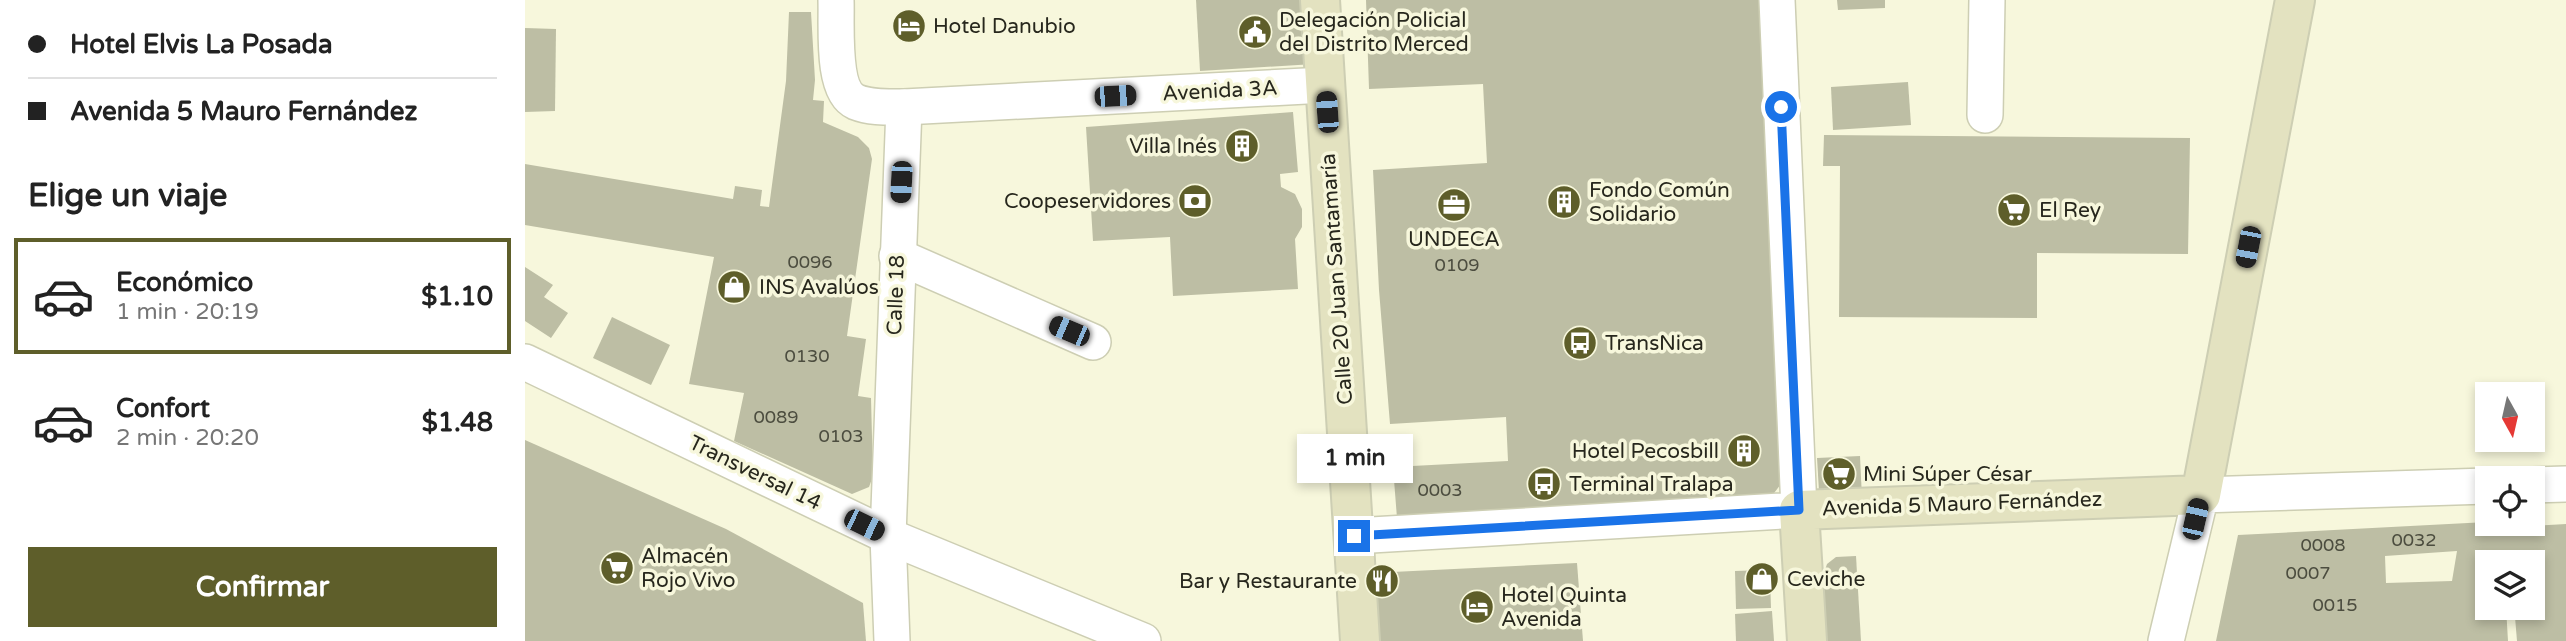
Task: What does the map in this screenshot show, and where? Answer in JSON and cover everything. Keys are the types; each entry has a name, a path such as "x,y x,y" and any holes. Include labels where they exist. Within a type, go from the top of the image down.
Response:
{"street":[{"path":"836,0 839,85 852,101 869,106 904,107"},
{"name":"Calle 20 Juan Santamaría","path":"1320,0 1360,641"},
{"path":"1777,0 1807,641"},
{"path":"1985,115 1986,0"},
{"path":"2166,641 2201,495 2295,0"},
{"name":"Avenida 3A","path":"904,107 1325,85"},
{"name":"Calle 18","path":"892,641 888,536 904,107"},
{"path":"897,256 1093,342"},
{"name":"Transversal 14","path":"525,362 888,536 1143,641"},
{"path":"2545,485 2566,484"},
{"name":"Avenida 5 Mauro Fernández","path":"1354,536 1799,510 2475,486"}],"building":[{"name":"Delegación Policial del Distrito Merced","path":"1196,0 1310,0 1314,64 1200,71"},
{"path":"1366,0 1766,0 1784,480 1771,497 1397,518 1393,467 1508,461 1506,417 1390,424 1373,170 1487,163 1483,84 1369,89"},
{"path":"1837,0 1885,0 1885,8 1838,10"},
{"path":"789,12 811,12 815,80 813,100 824,101 823,122 858,137 869,148 872,159 847,336 866,339 858,396 871,398 873,476 869,487 852,494 734,441 744,393 689,384 714,257 525,225 525,164 733,199 735,186 762,190 760,206 769,207 786,81"},
{"path":"525,28 556,29 555,111 525,112"},
{"path":"1908,82 1911,125 1833,130 1831,87"},
{"name":"Coopeservidores","path":"1293,112 1298,172 1280,174 1281,187 1295,194 1302,209 1302,227 1295,239 1298,289 1173,296 1170,237 1093,241 1086,127"},
{"name":"El Rey","path":"1824,135 2190,138 2188,254 2037,253 2037,318 1839,317 1840,166 1823,166"},
{"path":"525,267 553,285 544,297 568,313 551,338 525,321"},
{"path":"612,317 670,345 651,385 593,358"},
{"name":"Almacén Rojo Vivo","path":"525,440 726,529 863,603 866,641 525,641"},
{"name":"Mini Súper César","path":"1860,456 1862,498 1819,491 1817,458"},
{"path":"2475,523 2475,536 2545,536 2545,525 2566,524 2566,641 2517,641 2515,620 2545,620 2545,550 2475,550 2475,620 2507,620 2508,641 2216,641 2238,535","holes":["2457,551 2452,581 2386,583 2385,556"]},
{"path":"1856,556 1861,641 1827,641 1823,576 1827,564 1836,557"},
{"name":"Hotel Quinta Avenida","path":"1577,563 1583,641 1376,641 1372,573"},
{"path":"1763,570 1770,578 1771,608 1736,609 1735,571"},
{"path":"1772,611 1774,641 1736,641 1735,614"}],"place":[{"name":"Hotel Danubio","path":"909,26"},
{"name":"Delegación Policial del Distrito Merced","path":"1255,32"},
{"name":"Villa Inés","path":"1242,146"},
{"name":"Coopeservidores","path":"1195,201"},
{"name":"Fondo Común Solidario","path":"1564,202"},
{"name":"UNDECA","path":"1454,205"},
{"name":"El Rey","path":"2014,210"},
{"name":"INS Avalúos","path":"734,287"},
{"name":"TransNica","path":"1580,343"},
{"name":"Hotel Pecosbill","path":"1744,451"},
{"name":"Mini Súper César","path":"1839,474"},
{"name":"Terminal Tralapa","path":"1544,484"},
{"name":"Almacén Rojo Vivo","path":"617,568"},
{"name":"Ceviche","path":"1762,579"},
{"name":"Bar y Restaurante","path":"1382,581"},
{"name":"Hotel Quinta Avenida","path":"1477,607"}],"route":[{"path":"1354,536 1799,510 1781,107"}]}
